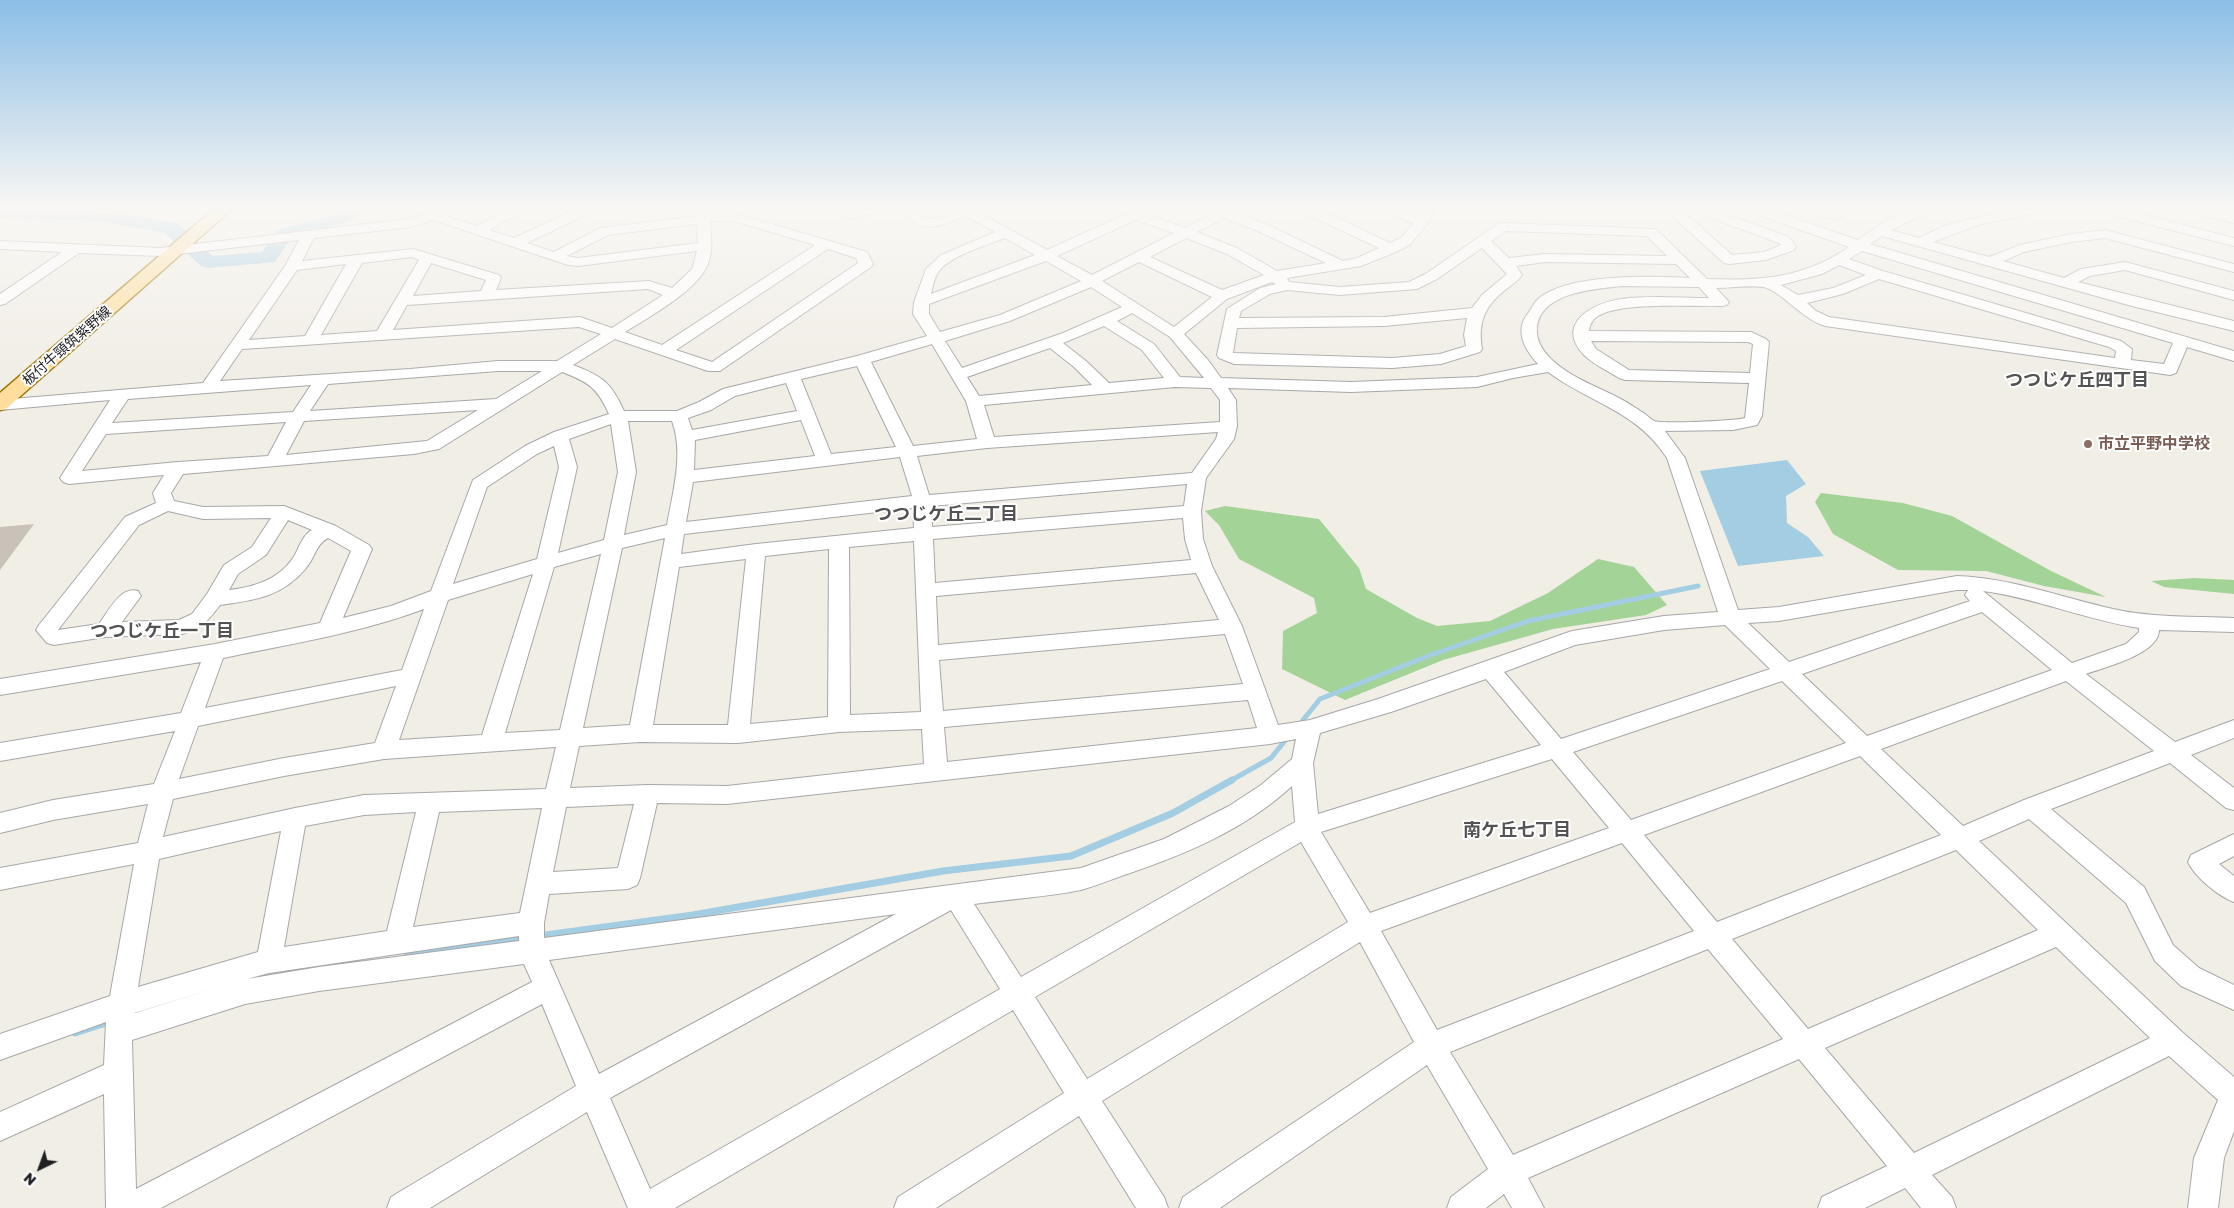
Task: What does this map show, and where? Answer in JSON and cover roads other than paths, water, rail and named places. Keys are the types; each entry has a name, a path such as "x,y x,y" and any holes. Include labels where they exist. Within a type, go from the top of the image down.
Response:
{"main road":[{"name":"板付牛頸筑紫野線","path":"0,392 153,265"},
{"name":"板付牛頸筑紫野線","path":"0,404 154,265"}],"street":[{"path":"0,301 51,265"},
{"path":"208,386 292,266 299,265"},
{"path":"311,339 353,265"},
{"path":"383,334 423,265"},
{"path":"454,265 494,278 487,294"},
{"path":"122,395 69,478 178,467 273,462 414,449 433,445 674,294 698,271 700,265"},
{"path":"663,351 794,265"},
{"path":"237,345 580,322 714,368 864,265"},
{"path":"938,265 933,269 921,302 921,314 938,338 974,401 987,443"},
{"path":"921,302 979,284 1023,265"},
{"path":"1066,265 1175,334 1216,382 1228,400 1230,414 1225,439 1197,478 1192,511 1194,540 1202,566 1232,626 1270,735"},
{"path":"384,750 479,484 531,450 560,436 618,416 662,414 679,416 705,406 729,392 862,360 1005,318 1092,281 1120,265"},
{"path":"1156,265 1222,296"},
{"path":"1261,265 1287,286"},
{"path":"1447,265 1412,286 1340,291 1287,286 1265,291 1234,308 1225,355 1234,359 1392,363 1441,359 1474,349 1470,332 1476,312 1486,300 1515,275 1508,265"},
{"path":"1686,265 1722,302 1621,303 1595,311 1583,322 1581,336 1590,352 1624,375 1758,378"},
{"path":"1780,265 1798,278"},
{"path":"1830,265 1820,271 1798,278 1766,282 1705,284 1592,283 1563,290 1544,300 1533,312 1528,331 1534,349 1551,368 1624,407 1653,426 1667,442 1676,458 1731,619 2172,1041 2234,1096 2210,1158 2203,1208"},
{"path":"1855,265 2115,344 2124,349 2123,364"},
{"path":"1926,265 2234,356"},
{"path":"2002,265 2137,303 2234,326"},
{"path":"1175,334 1222,296 1275,276 1343,266"},
{"path":"2065,283 2086,272 2124,266 2234,296"},
{"path":"1795,300 1831,294 1878,274"},
{"path":"1766,282 1795,300 1810,314 1825,321 2123,364 2170,370 2182,341"},
{"path":"0,284 24,284"},
{"path":"402,301 649,285 674,294"},
{"path":"2131,326 2137,303"},
{"path":"959,374 1053,343 1106,321 1133,307"},
{"path":"1230,323 1367,323 1436,319 1476,312"},
{"path":"1106,321 1148,347 1175,382"},
{"path":"1581,336 1751,337 1761,342 1754,416 1751,421 1746,424 1653,426"},
{"path":"1053,343 1080,364 1104,388"},
{"path":"862,360 907,452 922,501 928,653 936,771"},
{"path":"0,404 122,395 208,386 323,380 498,366 560,366 589,377 600,384 618,416 623,437 627,472 613,544 538,884 531,923 532,951 644,1208 1307,827 1557,749 1986,603"},
{"path":"974,401 1175,382 1419,386 1477,382 1512,373 1551,368"},
{"path":"792,377 825,460"},
{"path":"273,462 299,415 323,380"},
{"path":"101,429 299,415 499,404"},
{"path":"686,436 808,414"},
{"path":"640,732 685,477 686,436 679,416"},
{"path":"685,477 987,443 1228,426"},
{"path":"492,742 546,563 568,467 560,436"},
{"path":"166,505 162,493 178,467"},
{"path":"0,687 215,652 328,629 396,612 441,594 546,563 613,544 677,529 922,501 1197,478"},
{"path":"284,512 259,551 231,570 214,599 199,619 182,627 105,630 54,638 46,630 132,521 166,505 203,513 239,511 284,512 329,530 362,549 328,629"},
{"path":"671,562 756,550 922,533 1192,511"},
{"path":"214,599 258,593 283,580 300,563 314,537 329,530"},
{"path":"839,542 839,724"},
{"path":"738,734 756,550"},
{"path":"927,590 1202,566"},
{"path":"0,879 148,851 295,818 364,805 648,794 727,795 1270,735 1310,728 1490,669 1572,638 1664,623 1779,614 1957,583 1982,582 2008,587 2113,616 2149,622 2234,625"},
{"path":"1957,583 1986,603 2069,672 2234,800"},
{"path":"105,630 131,596"},
{"path":"909,1208 1083,1097 1364,926 2132,649 2149,634 2149,622"},
{"path":"928,653 1232,626"},
{"path":"121,1208 118,1072 122,1004 148,851 164,792 215,652"},
{"path":"1490,669 1941,1208"},
{"path":"0,752 189,720 409,676"},
{"path":"0,822 53,810 164,792 284,767 384,750 492,742 570,739 640,732 738,734 839,724 932,720 1256,691"},
{"path":"1310,728 1302,763 1307,827 1312,841 1364,926 1431,1046 1530,1208"},
{"path":"1194,1208 1431,1046 1960,838 2032,807 2234,729"},
{"path":"119,1031 245,992 319,979 1081,879 1128,864 1186,841 1259,800 1302,763"},
{"path":"538,884 628,878 648,794"},
{"path":"397,941 430,801"},
{"path":"2032,807 2136,895 2164,953 2190,977 2234,998"},
{"path":"269,961 295,818"},
{"path":"2234,844 2200,862 2234,891"},
{"path":"955,895 1153,1208"},
{"path":"402,1208 593,1092 955,895"},
{"path":"0,1047 122,1004 269,961 531,923"},
{"path":"1462,1208 1508,1172 2059,933"},
{"path":"130,1208 548,987"},
{"path":"1833,1208 2172,1041"},
{"path":"0,1128 118,1072"}],"water":[{"path":"1787,460 1806,484 1786,496 1787,523 1808,537 1824,556 1738,566 1700,471"}],"waterway":[{"path":"1299,725 1320,699 1428,656 1528,621 1698,586"},
{"path":"1230,781 1271,758 1288,737"},
{"path":"538,936 693,915 943,871 1071,856 1173,813 1232,780"},
{"path":"407,956 525,938"},
{"path":"75,1033 112,1021"}],"place":[{"name":"市立平野中学校","path":"2088,444"}],"district":[{"name":"つつじケ丘四丁目","path":"2077,380"},
{"name":"つつじケ丘二丁目","path":"946,514"},
{"name":"つつじケ丘一丁目","path":"162,631"},
{"name":"南ケ丘七丁目","path":"1517,830"}]}
